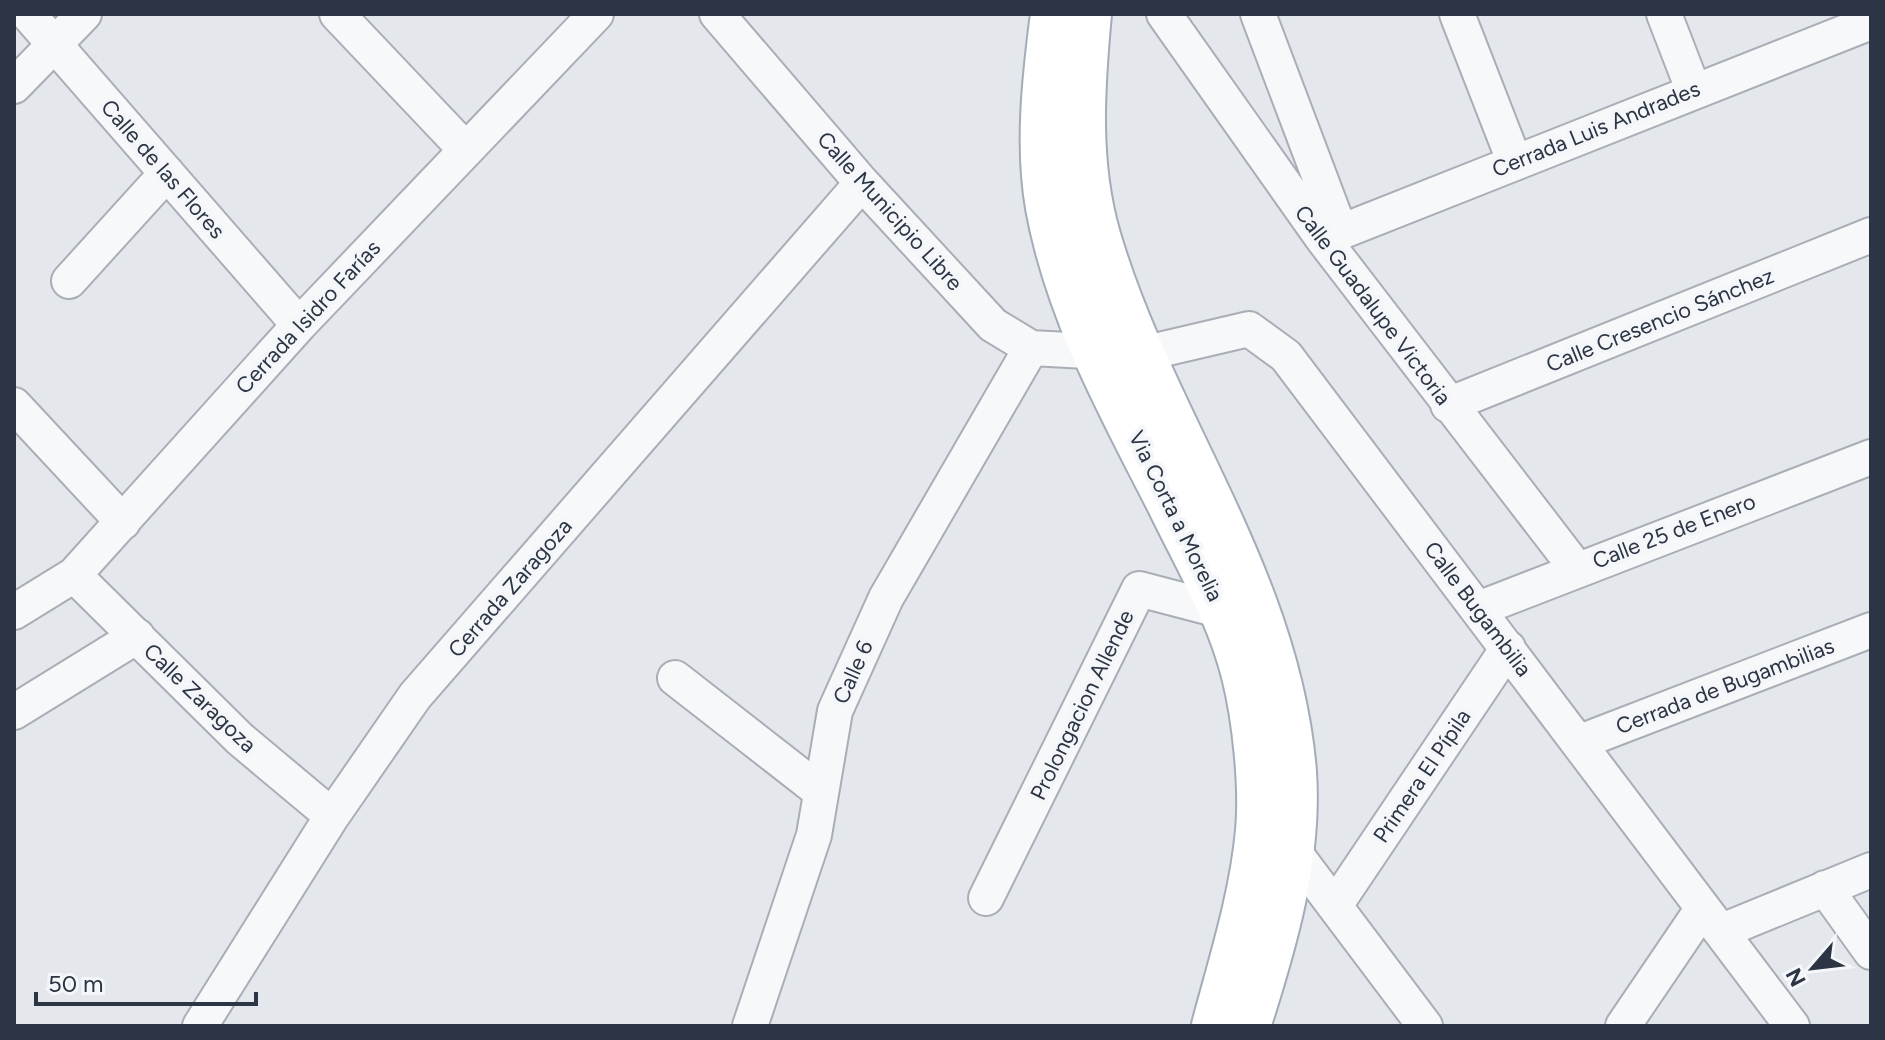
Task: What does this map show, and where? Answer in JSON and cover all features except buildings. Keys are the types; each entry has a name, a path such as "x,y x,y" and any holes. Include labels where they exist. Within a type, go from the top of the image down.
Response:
{"main road":[{"name":"Via Corta a Morelia","path":"1066,18 1043,118 1048,206 1071,294 1095,352 1223,611 1244,675 1254,749 1258,830 1242,923 1214,1026"},
{"name":"Via Corta a Morelia","path":"1066,18 1081,101 1084,164 1098,235 1142,354 1244,569 1267,632 1280,685 1294,773 1291,848 1277,934 1248,1026"}],"street":[{"name":"Calle de las Flores","path":"28,14 299,325"},
{"path":"14,86 84,14"},
{"path":"337,14 466,150"},
{"name":"Cerrada Isidro Farías","path":"14,612 74,575 299,325 596,14"},
{"name":"Calle Municipio Libre","path":"717,14 862,183 993,325 1031,348 1095,352"},
{"name":"Calle Guadalupe Victoria","path":"1258,14 1331,235"},
{"path":"1457,14 1515,163"},
{"path":"1664,14 1693,89"},
{"name":"Cerrada Luis Andrades","path":"1331,235 1868,20"},
{"name":"Calle Guadalupe Victoria","path":"1171,25 1331,235 1448,405 1576,568"},
{"path":"69,281 167,173"},
{"name":"Cerrada Zaragoza","path":"200,1026 332,816 415,696 862,183"},
{"name":"Calle Cresencio Sánchez","path":"1448,405 1871,235"},
{"name":"Calle Bugambilia","path":"1095,352 1142,354 1249,329 1286,356 1792,1026"},
{"name":"Calle 6","path":"750,1026 814,835 835,711 886,598 1031,348"},
{"path":"14,405 123,522"},
{"name":"Calle 25 de Enero","path":"1478,609 1576,568 1871,457"},
{"name":"Calle Zaragoza","path":"74,575 240,739 332,816"},
{"name":"Prolongacion Allende","path":"986,898 1139,589 1223,611"},
{"name":"Cerrada de Bugambilias","path":"1580,742 1871,630"},
{"path":"14,712 137,636"},
{"name":"Primera El Pípila","path":"1336,904 1508,648"},
{"path":"675,678 820,791"},
{"path":"1291,848 1425,1026"},
{"path":"1623,1026 1712,919 1825,888 1871,870"},
{"path":"1825,888 1871,952"}]}
